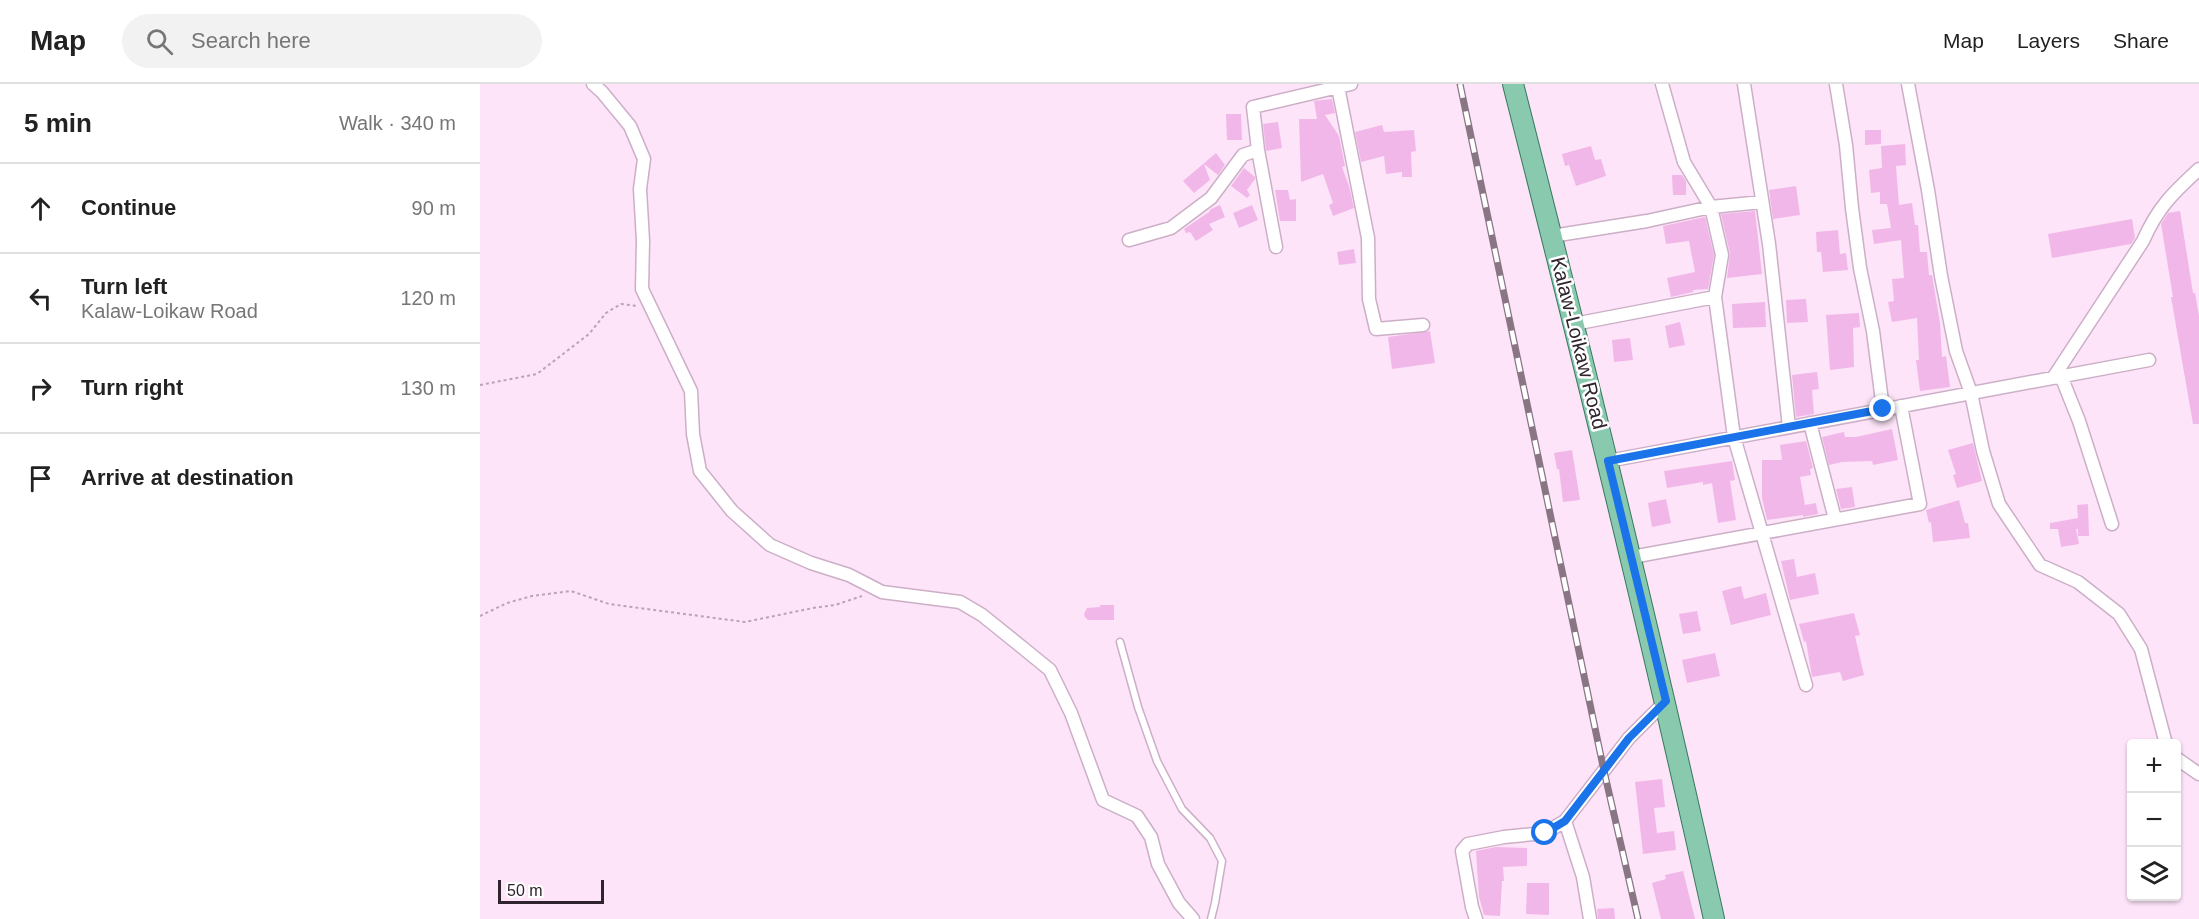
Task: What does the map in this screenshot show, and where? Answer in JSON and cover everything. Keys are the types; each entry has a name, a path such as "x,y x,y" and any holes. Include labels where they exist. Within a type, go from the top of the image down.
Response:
{"main road":[{"name":"Kalaw-Loikaw Road","path":"1513,84 1632,557 1714,919"}],"street":[{"path":"593,84 630,126 644,159 640,189 643,241 642,289 691,391 693,434 700,471 732,511 770,545 811,563 849,575 882,592 960,602 982,615 1050,670 1071,713 1103,800 1137,816 1151,837 1158,864 1179,903 1193,919"},
{"path":"1276,247 1258,150 1253,107 1351,84"},
{"path":"1662,84 1684,162 1711,207 1722,255 1715,297 1734,437 1806,685"},
{"path":"1744,84 1769,244 1789,427"},
{"path":"1836,84 1846,145 1860,268 1873,331 1883,409"},
{"path":"1908,84 1956,351 1971,393 1983,451 1999,504 2040,565 2078,582 2119,614 2141,649 2165,739"},
{"path":"1338,87 1368,238 1369,299 1376,329 1423,325"},
{"path":"1129,240 1172,228 1211,198 1243,155 1258,150"},
{"path":"2057,377 2143,241 2152,219 2165,201 2199,169"},
{"path":"1552,236 1647,221 1711,207 1762,202"},
{"path":"1574,324 1715,297"},
{"path":"1608,461 2149,360"},
{"path":"2057,377 2079,421 2112,524"},
{"path":"1632,557 1920,504 1901,406"},
{"path":"1810,423 1835,519"},
{"path":"1476,919 1462,851 1464,847 1486,840 1545,833 1565,821 1629,738 1666,701"},
{"path":"2181,761 2199,774"},
{"path":"1565,821 1583,877 1590,919"}],"lane":[{"path":"1120,642 1138,707 1157,760 1182,809 1210,838 1222,861 1211,919"}],"path":[{"path":"480,385 537,374 589,334 606,313 621,304 652,308"},
{"path":"480,616 507,603 532,596 571,591 609,604 745,622 834,605 849,599 882,592"}],"building":[{"path":"1332,99 1335,113 1325,115 1339,136 1345,166 1342,167 1354,208 1333,216 1329,205 1333,203 1323,174 1301,182 1299,119 1317,119 1314,101"},
{"path":"1226,114 1241,114 1242,140 1227,140"},
{"path":"1278,122 1282,148 1266,151 1263,124"},
{"path":"1382,125 1384,132 1414,130 1416,151 1411,152 1412,177 1402,177 1402,172 1386,174 1384,156 1361,162 1355,132"},
{"path":"1865,130 1881,130 1881,144 1865,145"},
{"path":"1905,144 1906,165 1896,166 1899,205 1912,203 1915,225 1918,225 1920,252 1927,252 1929,275 1932,275 1940,323 1942,357 1946,356 1950,387 1920,391 1916,360 1919,360 1917,318 1892,322 1888,302 1894,301 1892,279 1904,278 1901,240 1874,244 1872,230 1891,228 1887,204 1880,204 1880,192 1871,193 1869,170 1882,168 1881,146"},
{"path":"1591,146 1595,160 1601,159 1606,176 1576,186 1569,165 1565,166 1562,154"},
{"path":"1216,153 1225,165 1218,175 1204,164 1210,180 1194,193 1183,181"},
{"path":"1244,168 1255,177 1247,190 1250,195 1247,198 1231,186"},
{"path":"1672,175 1682,175 1686,181 1686,195 1673,195"},
{"path":"1796,186 1800,215 1773,219 1769,190"},
{"path":"1275,190 1288,190 1290,200 1296,199 1296,221 1280,221"},
{"path":"1220,205 1225,217 1209,224 1213,230 1196,241 1190,232 1186,233 1184,229"},
{"path":"1252,205 1258,220 1239,228 1233,213"},
{"path":"1755,211 1762,274 1727,278 1730,254 1721,214"},
{"path":"2180,211 2193,293 2195,293 2199,316 2199,424 2193,424 2161,224 2168,213"},
{"path":"1705,217 1714,255 1708,289 1693,290 1693,292 1671,297 1667,278 1695,272 1689,241 1666,244 1663,226"},
{"path":"2132,219 2135,238 2131,244 2052,258 2048,234"},
{"path":"1838,230 1840,254 1846,253 1848,270 1823,272 1821,252 1817,252 1816,232"},
{"path":"1354,249 1356,263 1339,265 1337,252"},
{"path":"1806,299 1808,322 1787,323 1786,300"},
{"path":"1765,302 1766,327 1733,328 1732,304"},
{"path":"1859,313 1860,327 1853,328 1854,367 1830,370 1826,315"},
{"path":"1680,322 1685,345 1669,348 1665,326"},
{"path":"1430,331 1435,363 1392,369 1388,337"},
{"path":"1630,338 1633,360 1614,362 1612,340"},
{"path":"1817,372 1819,389 1812,390 1814,414 1796,417 1792,375"},
{"path":"1892,429 1898,460 1873,465 1872,461 1829,465 1822,437 1844,432 1845,437 1856,437"},
{"path":"1806,441 1813,468 1810,469 1811,475 1800,477 1805,505 1816,503 1818,514 1767,520 1762,498 1762,460 1782,460 1780,445"},
{"path":"1973,443 1982,481 1957,488 1953,475 1956,474 1948,450"},
{"path":"1572,450 1580,500 1563,502 1559,469 1557,469 1554,453"},
{"path":"1732,461 1735,480 1730,481 1736,520 1718,523 1712,483 1703,485 1703,482 1667,488 1664,471"},
{"path":"1852,487 1855,507 1841,509 1836,489"},
{"path":"1666,499 1671,523 1652,527 1648,503"},
{"path":"1959,500 1965,523 1968,523 1970,538 1933,542 1931,522 1929,523 1926,510"},
{"path":"2088,504 2089,536 2078,536 2078,529 2076,529 2079,544 2061,547 2058,529 2050,529 2050,523 2078,518 2077,505"},
{"path":"1794,559 1797,577 1815,573 1819,594 1790,600 1781,561"},
{"path":"1741,586 1744,599 1766,593 1771,615 1731,625 1722,591"},
{"path":"1100,605 1114,605 1114,620 1088,620 1085,617 1087,608 1100,607"},
{"path":"1697,611 1701,631 1683,634 1679,614"},
{"path":"1854,613 1860,635 1855,636 1864,675 1843,681 1840,672 1812,677 1806,641 1804,642 1799,624"},
{"path":"1715,653 1720,676 1687,683 1682,660"},
{"path":"1662,779 1665,807 1654,808 1657,833 1674,831 1676,850 1643,854 1635,782"},
{"path":"1496,847 1527,848 1527,866 1503,867 1504,881 1502,881 1500,916 1484,915 1479,897 1476,851"},
{"path":"1683,871 1695,919 1661,919 1652,883 1666,879 1665,875"},
{"path":"1527,883 1549,883 1549,915 1526,914"},
{"path":"1614,908 1615,919 1598,919 1597,909"}],"railway":[{"path":"1460,84 1604,771 1638,919"}],"route":[{"path":"1545,833 1565,821 1629,738 1666,701 1608,461 1883,409"}]}
